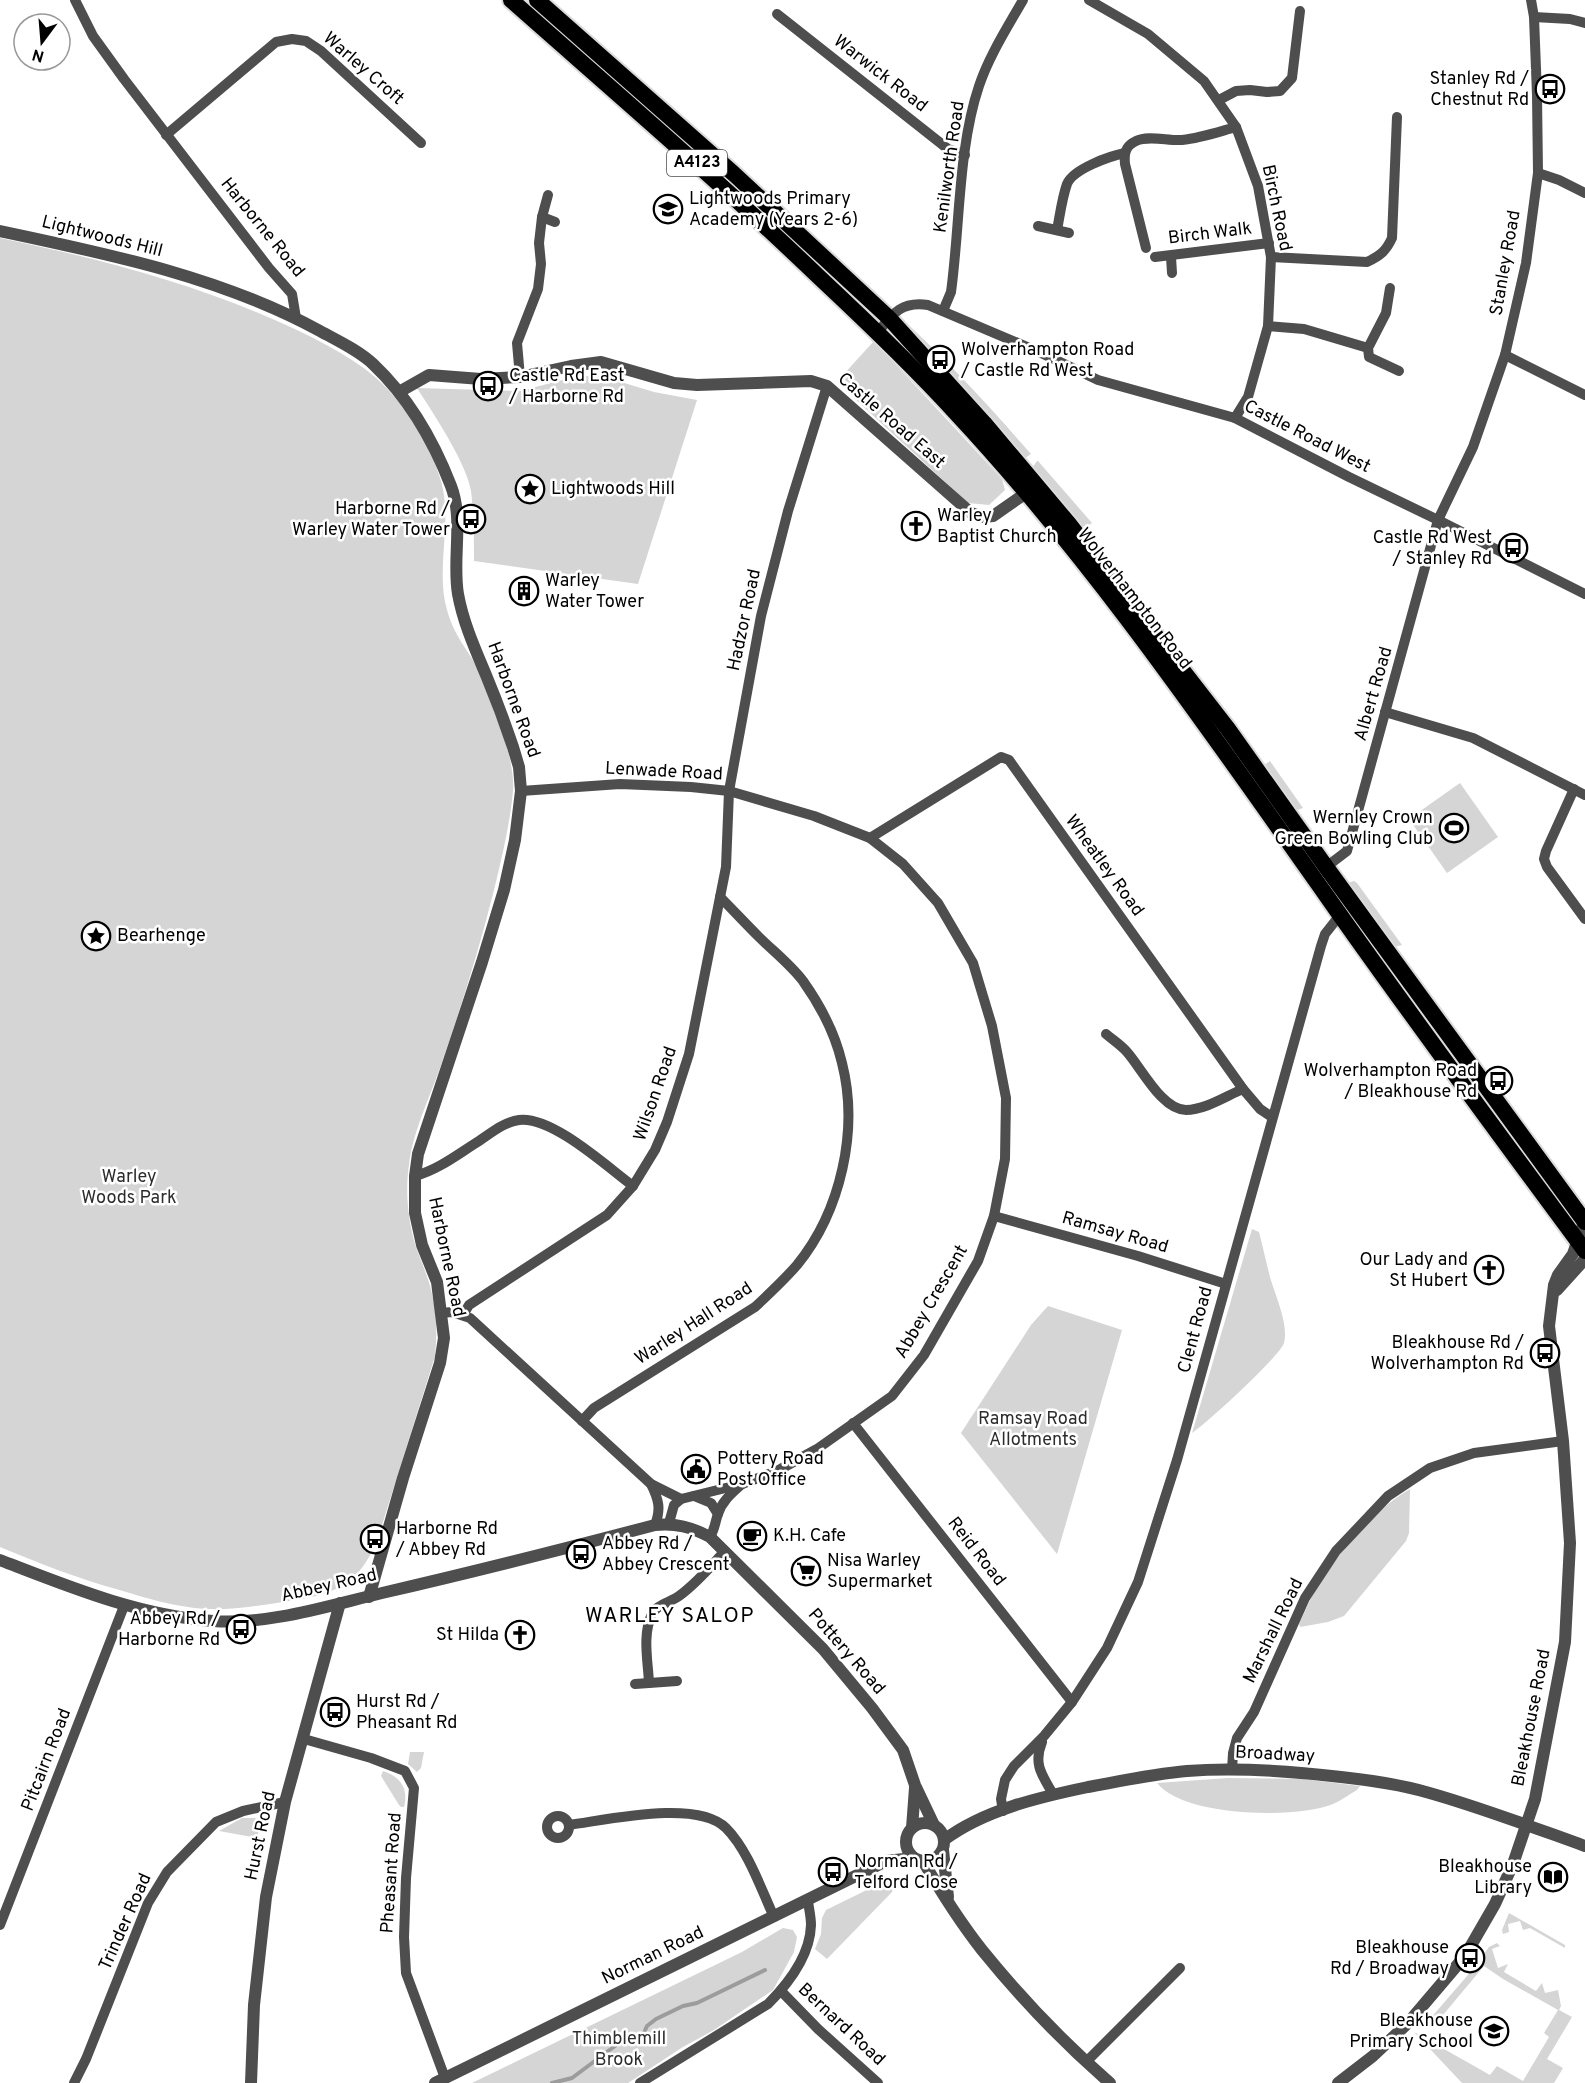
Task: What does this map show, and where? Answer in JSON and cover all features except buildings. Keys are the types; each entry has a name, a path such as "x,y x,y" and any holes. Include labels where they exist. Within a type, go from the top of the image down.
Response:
{"highway":[{"name":"Wolverhampton Road","path":"511,0 728,191 878,332 1031,489 1069,524 1228,729 1326,867 1585,1220"},
{"name":"Wolverhampton Road","path":"545,3 889,318 984,423 1581,1246"},
{"path":"535,22 545,3"},
{"path":"1326,867 1340,915"}],"street":[{"name":"Harborne Road","path":"75,0 93,36 166,135 268,268 292,294 296,318 347,346 372,363 399,392 423,428 452,488 457,520 458,593 467,628 519,767 521,791 504,890 483,962 418,1154 414,1176 415,1213 422,1245 437,1282 444,1338 440,1363 403,1478 369,1596"},
{"name":"Kenilworth Road","path":"943,311 951,292 969,120 989,59 1023,0"},
{"name":"Birch Road","path":"1089,0 1148,34 1204,81 1236,127 1258,186 1271,257 1268,326 1248,397 1235,418"},
{"name":"Stanley Road","path":"1438,520 1473,447 1505,355 1526,263 1538,173 1534,17 1531,0"},
{"path":"1219,100 1236,91 1280,91 1292,78 1300,11"},
{"name":"Warwick Road","path":"777,14 948,149 965,155"},
{"path":"1534,17 1570,19 1585,23"},
{"name":"Warley Croft","path":"166,135 276,42 292,39 306,41 325,54 421,143"},
{"path":"1271,257 1367,262 1387,249 1392,238 1397,117"},
{"path":"1146,248 1125,164 1125,153 1129,145 1138,139 1181,140 1236,127"},
{"path":"1057,230 1068,182 1073,175 1109,157 1125,153"},
{"path":"1538,173 1585,193"},
{"path":"520,378 517,343 538,289 541,264 539,243 542,217 548,195"},
{"path":"542,217 555,222"},
{"path":"1038,226 1069,233"},
{"name":"Lightwoods Hill","path":"0,231 94,251 210,283 296,318"},
{"name":"Birch Walk","path":"1155,257 1170,257 1269,243"},
{"path":"1170,257 1172,273"},
{"path":"1390,288 1386,314 1368,348 1369,357 1374,361 1399,370"},
{"name":"Castle Road West","path":"878,332 903,306 915,303 928,305 1039,352 1098,380 1235,418 1585,594"},
{"path":"1268,326 1304,329 1368,348"},
{"path":"1505,355 1585,394"},
{"name":"Castle Road East","path":"399,392 429,375 481,379 520,378 571,366 601,362 650,377 685,384 811,381 827,386 971,513 984,517 993,516 1031,489"},
{"name":"Hadzor Road","path":"726,867 729,791 761,616 788,511 827,386"},
{"name":"Albert Road","path":"1326,867 1347,851 1438,520"},
{"path":"1385,712 1473,738 1585,795"},
{"name":"Wheatley Road","path":"870,838 1001,757 1008,760 1243,1089 1260,1109 1272,1117"},
{"name":"Lenwade Road","path":"521,791 620,784 729,791 814,816 870,838"},
{"path":"1574,789 1544,860 1585,919"},
{"name":"Abbey Crescent","path":"681,1499 742,1484 777,1471 817,1449 892,1396 924,1355 978,1261 994,1216 1005,1159 1006,1098 992,1026 973,963 938,903 903,864 870,838"},
{"name":"Wilson Road","path":"463,1315 469,1305 607,1215 633,1186 655,1150 678,1093 689,1054 726,867"},
{"name":"Warley Hall Road","path":"582,1421 594,1408 755,1307 778,1286 798,1263 822,1225 835,1196 843,1166 848,1132 847,1100 843,1064 833,1033 802,980 777,952 720,897"},
{"name":"Clent Road","path":"1003,1810 1001,1799 1005,1780 1014,1766 1044,1736 1072,1702 1107,1648 1138,1582 1178,1460 1321,946 1325,934 1340,915"},
{"path":"1106,1034 1126,1050 1163,1100 1178,1109 1202,1107 1243,1089"},
{"path":"414,1176 429,1172 502,1126 520,1120 531,1120 558,1130 633,1186"},
{"name":"Ramsay Road","path":"994,1216 1138,1256 1226,1284"},
{"name":"Bleakhouse Road","path":"1338,2083 1373,2056 1408,2023 1465,1956 1496,1904 1535,1799 1561,1674 1570,1543 1563,1442 1549,1335 1554,1285 1558,1275 1581,1246 1585,1220"},
{"path":"1554,1293 1585,1259"},
{"path":"441,1313 452,1312 470,1318 651,1485 681,1499 674,1505 669,1524"},
{"name":"Reid Road","path":"853,1423 1072,1702"},
{"name":"Marshall Road","path":"1232,1770 1233,1753 1238,1738 1254,1712 1305,1598 1336,1551 1388,1496 1430,1468 1474,1454 1563,1442"},
{"name":"Abbey Crescent","path":"710,1537 725,1500 742,1484"},
{"path":"651,1485 658,1499 660,1513 655,1525"},
{"path":"694,1496 711,1503 718,1514"},
{"name":"Abbey Road","path":"0,1560 124,1606 164,1616 246,1622 340,1603 515,1562 655,1525 669,1524"},
{"name":"Pottery Road","path":"669,1524 688,1527 710,1537 823,1649 903,1750 915,1785 935,1826"},
{"path":"649,1683 646,1635 651,1616 655,1610 677,1598 698,1581 725,1551"},
{"name":"Hurst Road","path":"251,2083 254,2005 266,1897 285,1802 340,1603"},
{"name":"Pitcairn Road","path":"2,1918 124,1606"},
{"path":"635,1684 677,1681"},
{"name":"Clent Road","path":"1044,1736 1037,1754 1038,1764 1053,1794"},
{"name":"Pheasant Road","path":"304,1738 405,1771 414,1788 406,1878 404,1937 406,1973 440,2080"},
{"name":"Broadway","path":"943,1845 961,1827 1003,1810 1053,1794 1149,1776 1188,1771 1232,1770 1294,1771 1380,1782 1425,1791 1585,1846"},
{"name":"Pottery Road","path":"912,1828 915,1785"},
{"name":"Trinder Road","path":"74,2083 86,2059 148,1903 167,1872 216,1822 243,1811 285,1802"},
{"path":"569,1825 671,1812 699,1815 724,1826 739,1844 774,1917"},
{"path":"950,1905 943,1845 935,1826 922,1824 912,1828 906,1840 909,1852 918,1860 950,1905 982,1950 1034,2008 1086,2062 1110,2083"},
{"name":"Broadway","path":"935,1826 961,1827"},
{"name":"Norman Road","path":"440,2080 886,1861 906,1840"},
{"path":"918,1860 934,1859 943,1845"},
{"name":"Norman Road","path":"886,1861 918,1860"},
{"path":"640,2083 768,2004 781,1991 804,1959 811,1926 808,1901"},
{"path":"1086,2062 1180,1968"},
{"name":"Bernard Road","path":"781,1991 818,2029 878,2083"}],"green space":[{"name":"Warley Woods Park","path":"0,238 130,269 256,312 352,360 390,391 421,434 436,465 444,497 443,578 447,610 456,633 477,667 489,694 511,763 512,803 494,890 458,1015 424,1110 409,1165 407,1195 409,1215 415,1244 433,1299 436,1328 435,1356 377,1541 369,1557 351,1579 329,1592 315,1596 235,1608 206,1609 183,1606 149,1599 86,1580 0,1547"},
{"path":"902,319 936,351 1031,454 1025,458 1022,456 900,321"},
{"path":"874,341 1002,479 1005,490 989,505 968,503 854,398 843,375"},
{"path":"598,375 654,392 697,400 638,584 474,561 473,508 468,479 448,438 417,388 520,391 574,377"},
{"path":"1037,461 1092,523 1086,527 1080,526 1032,468"},
{"path":"1270,761 1303,808 1295,811 1264,768 1264,765"},
{"name":"Wernley Crown Green Bowling Club","path":"1460,783 1498,837 1447,873 1409,819"},
{"path":"1354,881 1402,945 1394,947 1347,883"},
{"path":"1252,1229 1259,1232 1285,1327 1284,1343 1257,1375 1192,1433"},
{"name":"Ramsay Road Allotments","path":"1048,1306 1122,1330 1057,1554 961,1433 1031,1325"},
{"path":"1410,1489 1409,1533 1406,1541 1344,1616 1328,1622 1300,1627 1299,1624 1314,1591 1347,1546 1370,1520"},
{"path":"410,1752 424,1752 421,1768 417,1772 408,1764"},
{"path":"383,1771 394,1776 402,1784 405,1794 404,1807 399,1805 381,1776"},
{"path":"1228,1778 1303,1779 1360,1786 1343,1799 1316,1809 1268,1813 1214,1809 1190,1803 1171,1794 1157,1783"},
{"path":"242,1818 255,1818 261,1822 257,1838 219,1831"},
{"path":"883,1882 893,1886 892,1892 827,1959 815,1949 826,1910"},
{"path":"1509,1913 1565,1945 1565,1948 1530,1928 1523,1930 1520,1921 1508,1924 1509,1932 1503,1934 1502,1930"},
{"name":"Thimblemill Brook","path":"783,1928 793,1930 797,1937 794,1952 773,1990 714,2030 628,2083 472,2083 742,1952"},
{"path":"1497,1943 1500,1946 1492,1949 1498,1968 1508,1964 1504,1972 1536,1991 1542,1983 1545,1993 1558,1990 1561,2006 1559,2010 1572,2017 1547,2059 1563,2068 1554,2083 1462,2083 1414,2032 1490,2075 1497,2066 1523,2081 1549,2037 1544,2033 1558,2010 1484,1966 1438,2021 1429,2027 1423,2027 1489,1947"}],"waterway":[{"name":"Thimblemill Brook","path":"552,2083 572,2078 623,2040 643,2035 647,2026 656,2019 683,2006 697,2003 765,1970"}],"place":[{"name":"Stanley Rd / Chestnut Rd","path":"1550,89"},
{"name":"Lightwoods Primary Academy (Years 2-6)","path":"668,209"},
{"name":"Wolverhampton Road / Castle Rd West","path":"940,360"},
{"name":"Castle Rd East / Harborne Rd","path":"488,386"},
{"name":"Lightwoods Hill","path":"530,489"},
{"name":"Harborne Rd / Warley Water Tower","path":"471,519"},
{"name":"Warley Baptist Church","path":"916,526"},
{"name":"Castle Rd West / Stanley Rd","path":"1513,548"},
{"name":"Warley Water Tower","path":"524,591"},
{"name":"Wernley Crown Green Bowling Club","path":"1454,828"},
{"name":"Bearhenge","path":"96,936"},
{"name":"Wolverhampton Road / Bleakhouse Rd","path":"1498,1081"},
{"name":"Our Lady and St Hubert","path":"1489,1270"},
{"name":"Bleakhouse Rd / Wolverhampton Rd","path":"1545,1353"},
{"name":"Pottery Road Post Office","path":"696,1469"},
{"name":"K.H. Cafe","path":"752,1536"},
{"name":"Harborne Rd / Abbey Rd","path":"375,1539"},
{"name":"Abbey Rd / Abbey Crescent","path":"581,1554"},
{"name":"Nisa Warley Supermarket","path":"806,1571"},
{"name":"Abbey Rd / Harborne Rd","path":"241,1629"},
{"name":"St Hilda","path":"520,1635"},
{"name":"Hurst Rd / Pheasant Rd","path":"335,1712"},
{"name":"Norman Rd / Telford Close","path":"833,1872"},
{"name":"Bleakhouse Library","path":"1553,1877"},
{"name":"Bleakhouse Rd / Broadway","path":"1470,1958"},
{"name":"Bleakhouse Primary School","path":"1494,2031"}],"district":[{"name":"WARLEY SALOP","path":"670,1616"}]}
